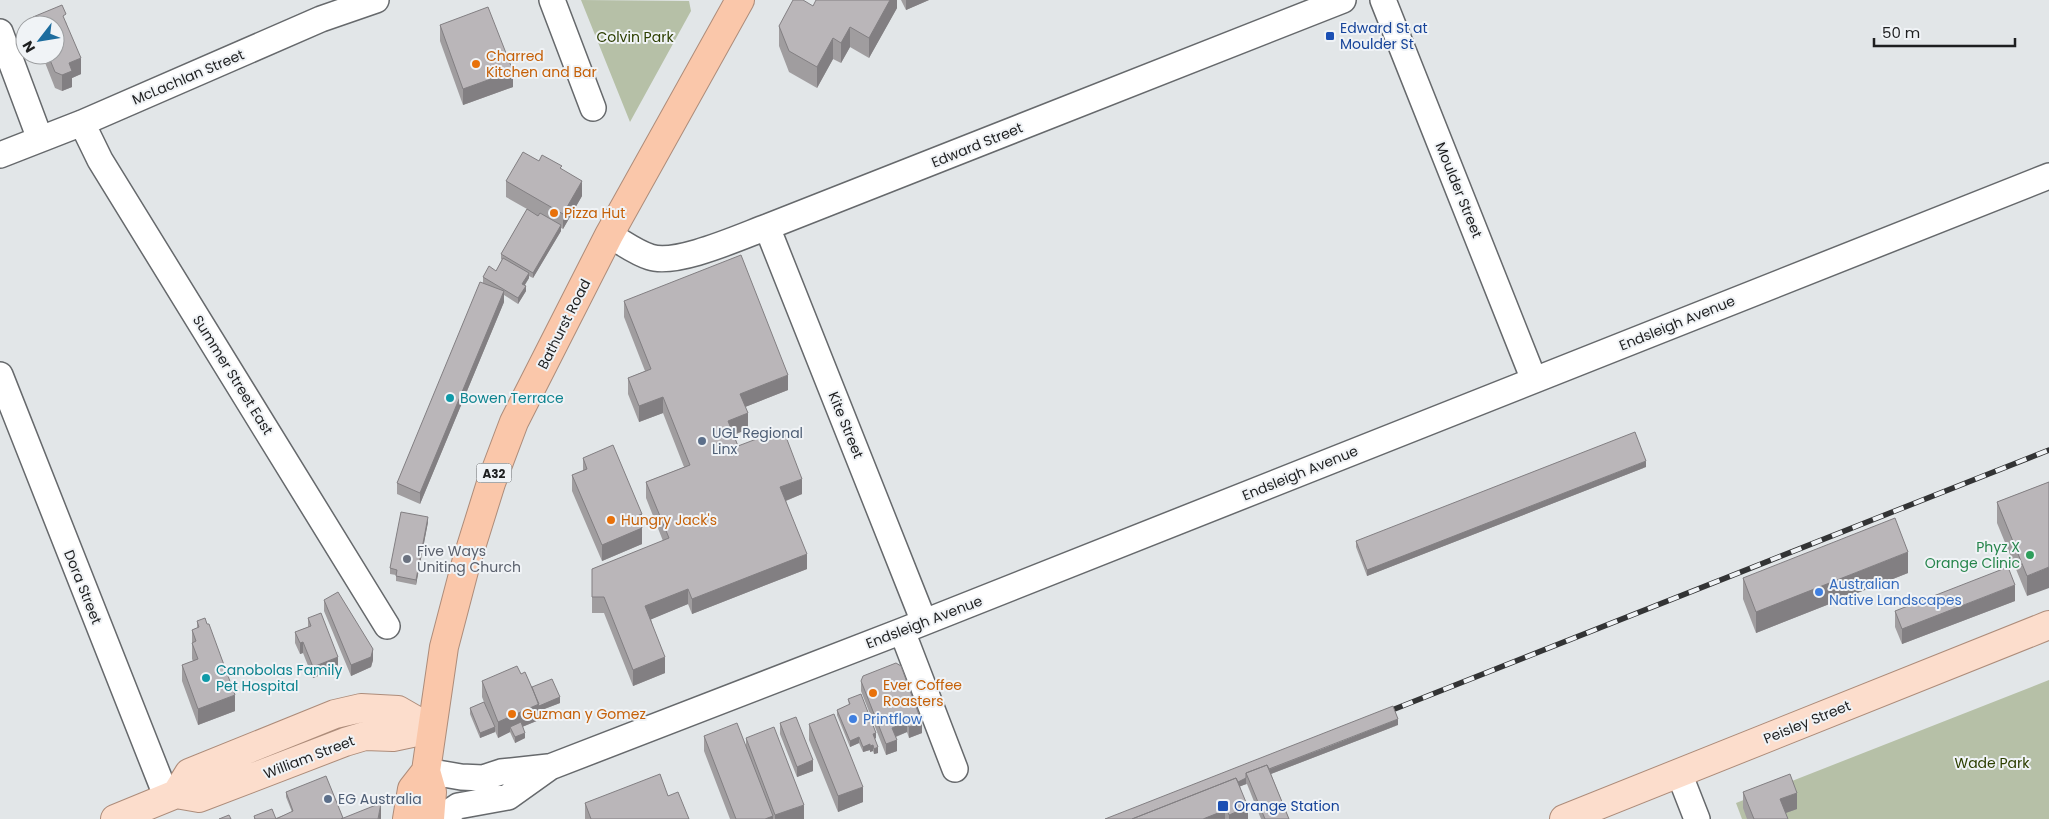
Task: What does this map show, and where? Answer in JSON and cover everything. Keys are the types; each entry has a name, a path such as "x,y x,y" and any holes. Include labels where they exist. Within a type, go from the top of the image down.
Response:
{"highway":[{"name":"Bathurst Road","path":"431,729 444,647 466,563 502,451 514,422 609,235 740,0"},
{"name":"A32","path":"430,819 432,792 426,771 431,729"},
{"name":"A32","path":"407,819 412,789 426,771"}],"main road":[{"name":"Peisley Street","path":"1564,819 2049,625"},
{"name":"William Street","path":"115,819 172,796 199,798 325,749 365,736 393,738 431,729"}],"street":[{"name":"McLachlan Street","path":"0,155 320,20 376,0"},
{"path":"552,0 593,108"},
{"name":"Edward Street","path":"609,235 650,258 670,259 686,255 767,227 1343,0"},
{"name":"Moulder Street","path":"1383,0 1534,380"},
{"path":"0,32 40,139"},
{"name":"Summer Street East","path":"82,122 96,153 387,626"},
{"name":"Endsleigh Avenue","path":"439,819 458,806 508,797 550,767 913,627 2049,176"},
{"name":"Kite Street","path":"767,227 913,627 955,769"},
{"name":"Dora Street","path":"0,375 172,796"},
{"name":"Endsleigh Avenue","path":"426,771 461,778 483,778 501,772 550,767"},
{"path":"1679,773 1697,819"}],"green space":[{"name":"Colvin Park","path":"581,0 689,1 691,11 630,122"},
{"name":"Wade Park","path":"2049,680 2049,819 1742,819 1736,803"}],"building":[{"path":"793,0 803,0 813,6 816,0 890,0 869,38 850,27 841,43 833,38 817,67 789,51 779,26"},
{"path":"62,5 66,14 64,15 38,15"},
{"name":"Charred Kitchen and Bar","path":"488,7 513,71 463,89 440,25"},
{"path":"65,21 81,58 69,63 72,71 62,75 55,72 52,65 65,65"},
{"path":"523,152 539,161 542,155 562,166 560,168 582,181 563,214 506,181"},
{"path":"527,209 538,216 540,213 561,225 533,273 501,254"},
{"name":"UGL Regional Linx","path":"741,255 788,375 740,394 748,413 728,421 738,446 783,429 802,479 780,487 807,554 692,599 688,589 645,606 665,657 633,670 604,597 592,597 592,569 669,538 646,482 690,465 663,397 639,406 628,378 651,369 624,301"},
{"path":"503,258 529,273 522,284 526,286 518,298 483,277 489,266 496,271"},
{"name":"Bowen Terrace","path":"480,282 504,291 420,493 397,483"},
{"path":"1635,432 1646,461 1367,570 1356,541"},
{"name":"Hungry Jack's","path":"613,445 642,514 637,516 642,528 602,545 572,475 587,469 583,458"},
{"name":"Phyz X Orange Clinic","path":"2049,482 2049,567 2027,576 1997,502"},
{"path":"401,512 428,517 416,580 396,576 397,570 390,568"},
{"path":"1895,518 1908,552 1756,612 1743,578"},
{"path":"2008,567 2015,585 1902,629 1895,611"},
{"path":"338,592 373,649 371,657 351,665 324,600"},
{"path":"321,613 338,657 313,667 303,642 300,643 295,632 311,626 308,618"},
{"name":"Canobolas Family Pet Hospital","path":"205,618 207,624 209,624 235,695 198,709 182,665 198,659 192,643 196,641 192,630 199,627 197,621"},
{"path":"896,663 901,666 922,723 909,727 907,722 892,728 897,740 886,744 861,681 863,676"},
{"path":"517,666 521,674 525,672 539,704 498,722 482,681"},
{"path":"552,679 560,697 539,706 532,687"},
{"path":"861,694 876,733 873,734 878,747 874,749 873,745 870,746 870,744 863,747 859,737 850,741 837,710 850,704 848,699"},
{"path":"484,702 495,727 480,733 470,708"},
{"path":"1393,706 1398,719 1269,769 1267,765 1246,773 1246,778 1238,782 1236,778 1132,819 1105,819"},
{"path":"834,714 863,787 838,796 809,724"},
{"path":"796,717 813,760 797,767 780,723"},
{"path":"521,722 525,733 515,737 510,727"},
{"path":"737,723 773,816 765,819 736,819 704,736"},
{"path":"774,727 804,805 775,815 746,738"},
{"path":"1267,765 1289,819 1265,819 1246,773"},
{"path":"660,774 668,796 678,792 689,819 591,819 585,803"},
{"path":"1790,774 1797,793 1780,799 1788,819 1754,819 1743,792"},
{"path":"326,776 343,818 276,819 293,811 286,792"},
{"path":"1236,778 1248,807 1229,815 1225,805 1222,806 1223,811 1203,819 1132,819"},
{"path":"381,803 378,819 341,819"},
{"path":"272,809 276,819 255,819 254,816"},
{"path":"229,815 231,819 219,819"}],"railway":[{"path":"1382,714 2049,450"}],"place":[{"name":"Edward St at Moulder St","path":"1330,36"},
{"name":"Charred Kitchen and Bar","path":"476,64"},
{"name":"Pizza Hut","path":"554,213"},
{"name":"Bowen Terrace","path":"450,398"},
{"name":"UGL Regional Linx","path":"702,441"},
{"name":"Hungry Jack's","path":"611,520"},
{"name":"Phyz X Orange Clinic","path":"2030,555"},
{"name":"Five Ways Uniting Church","path":"407,559"},
{"name":"Australian Native Landscapes","path":"1819,592"},
{"name":"Canobolas Family Pet Hospital","path":"206,678"},
{"name":"Ever Coffee Roasters","path":"873,693"},
{"name":"Guzman y Gomez","path":"512,714"},
{"name":"Printflow","path":"853,719"},
{"name":"EG Australia","path":"328,799"},
{"name":"Orange Station","path":"1223,806"}]}
